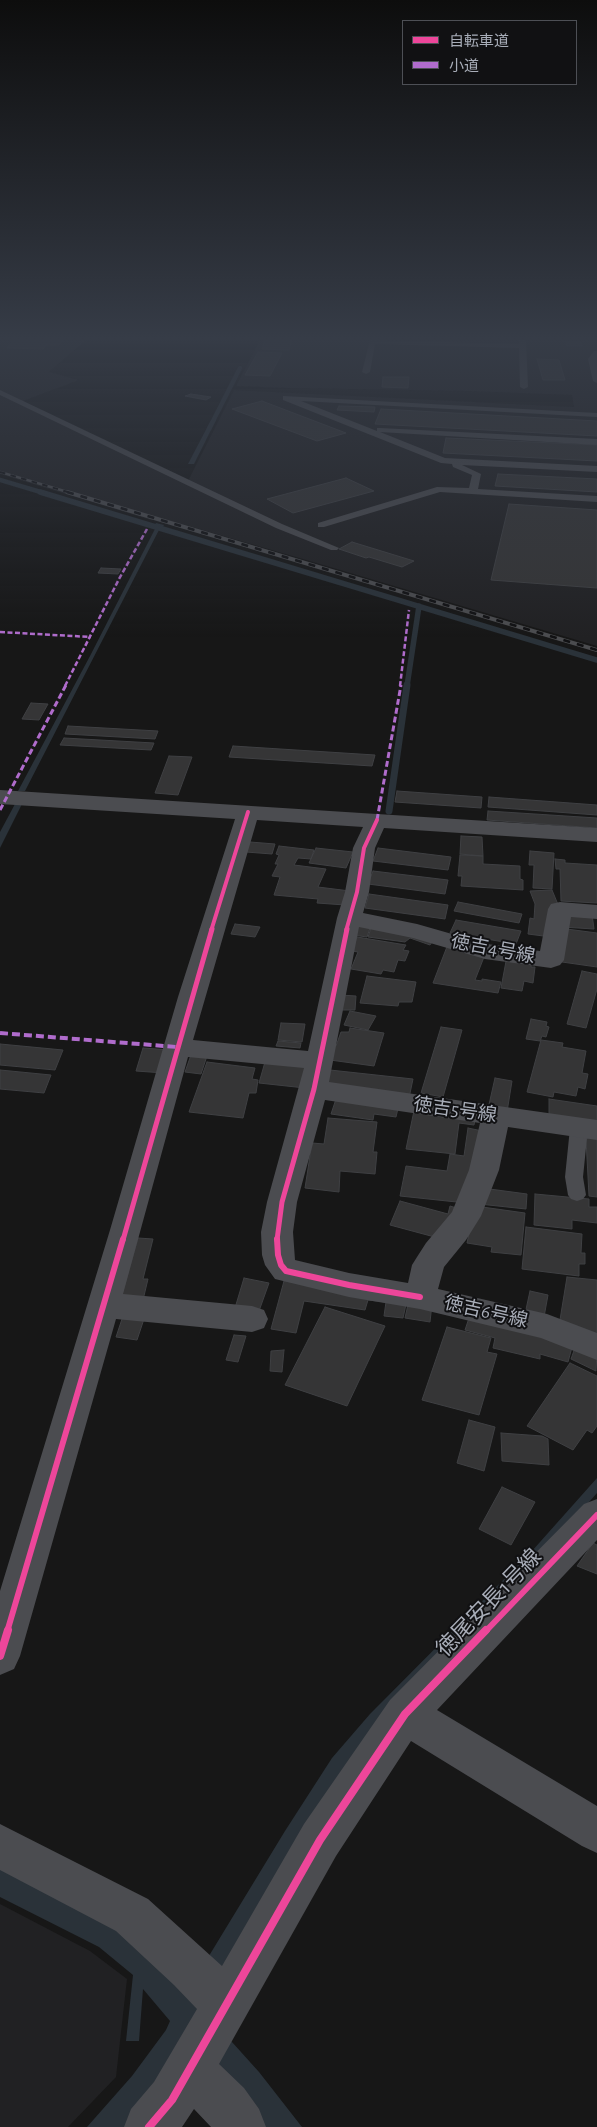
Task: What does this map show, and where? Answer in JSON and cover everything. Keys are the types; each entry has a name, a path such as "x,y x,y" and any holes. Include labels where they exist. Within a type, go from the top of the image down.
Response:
{"street":[{"path":"0,797 597,835"},
{"path":"0,1656 126,1230 177,1047 248,812"},
{"path":"377,820 364,848 357,892 349,918 318,1061 314,1089 282,1202 278,1232 278,1255 281,1265 286,1271 308,1277 420,1297"},
{"name":"徳吉4号線","path":"349,918 416,931 485,951 551,960 560,909 597,912"},
{"path":"177,1047 318,1061"},
{"name":"徳吉5号線","path":"314,1089 588,1129"},
{"name":"徳吉6号線","path":"496,1116 484,1170 473,1200 466,1216 455,1232 428,1265 420,1297 547,1327 597,1347"},
{"path":"103,1305 252,1319"},
{"name":"徳尾安長1号線","path":"149,2127 172,2100 320,1840 405,1714 597,1514"},
{"path":"405,1714 597,1831"},
{"path":"0,1846 132,1915 191,1968 226,2005"},
{"path":"190,2068 226,2106 241,2127"}],"lane":[{"path":"98,439 250,513 334,548"},
{"path":"392,439 476,474 473,491"},
{"path":"548,439 597,442"},
{"path":"444,460 597,469"},
{"path":"321,525 440,489 597,499"},
{"path":"577,1196 574,1177 588,1129"}],"shaded area":[{"path":"0,439 102,439 188,481 209,439 597,439 597,646 157,517 151,520 0,474"},
{"path":"201,439 206,439 194,464 188,464"},
{"path":"156,523 164,525 160,528 25,791 18,791 90,656 156,527 154,526"},
{"path":"15,804 22,804 0,848 0,832"},
{"path":"597,1478 597,1493 538,1560 205,2012 259,2072 302,2127 260,2127 228,2082 126,2127 87,2127 132,2076 166,2030 170,2021 143,1989 139,2041 126,2041 133,1975 99,1947 0,1897 0,1862 123,1926 187,1992 285,1831 332,1758 370,1714 532,1551"},
{"path":"0,1904 90,1951 127,1979 116,2077 68,2127 0,2127"}],"building":[{"path":"446,439 597,445 597,461 443,453"},
{"path":"498,474 597,479 597,492 495,486"},
{"path":"346,478 374,491 293,513 267,499"},
{"path":"509,504 597,510 597,588 491,580"},
{"path":"352,542 414,561 402,567 339,549"},
{"path":"101,568 121,569 118,574 98,573"},
{"path":"31,703 48,704 39,720 22,719"},
{"path":"68,726 158,731 155,739 65,734"},
{"path":"64,738 154,743 151,750 60,745"},
{"path":"233,746 375,755 372,766 229,757"},
{"path":"169,756 192,757 178,795 155,793"},
{"path":"397,791 482,797 481,808 395,802"},
{"path":"489,797 597,805 597,815 488,807"},
{"path":"488,811 597,818 597,828 487,820"},
{"path":"461,836 482,837 483,856 460,854"},
{"path":"250,842 275,844 272,854 246,852"},
{"path":"279,846 314,850 311,859 298,858 294,865 326,869 318,887 350,891 345,905 317,903 318,899 274,895 280,877 272,876 278,864 275,864 279,855 276,854"},
{"path":"316,848 353,852 346,868 309,863"},
{"path":"378,848 451,857 448,870 373,861"},
{"path":"530,851 554,853 552,889 533,888 534,865 529,865"},
{"path":"460,855 483,856 483,864 520,866 520,879 523,880 523,890 461,886 462,876 458,876"},
{"path":"555,859 565,860 565,863 597,865 597,903 561,901 560,869 556,869"},
{"path":"373,871 448,880 445,894 368,884"},
{"path":"552,890 559,907 551,937 528,934 530,918 534,919 535,904 530,891"},
{"path":"369,894 448,905 445,919 365,908"},
{"path":"458,902 522,914 519,923 454,911"},
{"path":"562,912 592,914 594,929 562,927"},
{"path":"456,920 521,931 516,944 450,933"},
{"path":"358,923 371,925 367,937 353,935"},
{"path":"235,924 260,927 255,937 231,934"},
{"path":"372,925 434,939 430,945 410,938 405,942 368,937"},
{"path":"559,928 597,933 597,967 555,961"},
{"path":"357,937 406,945 403,950 409,951 405,961 398,960 394,972 383,970 381,974 351,969 358,952 352,951"},
{"path":"448,944 484,957 475,980 482,981 482,979 501,982 498,993 433,983"},
{"path":"507,956 532,959 531,967 535,967 533,983 524,981 522,991 501,988"},
{"path":"582,971 597,974 597,989 586,1028 567,1024"},
{"path":"367,976 416,982 412,1002 399,1002 398,1006 360,1003"},
{"path":"340,995 356,996 355,1010 338,1010"},
{"path":"350,1011 376,1016 368,1030 344,1025"},
{"path":"531,1019 547,1022 546,1026 549,1027 546,1037 542,1036 540,1041 526,1039"},
{"path":"281,1023 305,1024 302,1042 278,1040"},
{"path":"441,1027 462,1030 443,1097 421,1093"},
{"path":"350,1028 384,1033 374,1066 330,1060 330,1046 336,1046 341,1032 349,1032"},
{"path":"541,1040 563,1043 562,1047 586,1051 582,1073 588,1074 585,1089 578,1087 576,1096 554,1092 553,1097 527,1092"},
{"path":"278,1041 301,1043 300,1048 276,1046"},
{"path":"0,1044 63,1050 55,1070 0,1065"},
{"path":"143,1048 170,1050 164,1073 136,1071"},
{"path":"191,1055 207,1056 201,1074 185,1072"},
{"path":"207,1062 255,1068 252,1079 258,1080 256,1093 249,1093 243,1118 189,1112"},
{"path":"265,1062 310,1066 305,1088 259,1083"},
{"path":"0,1070 51,1075 44,1093 0,1089"},
{"path":"330,1070 413,1079 409,1098 326,1087"},
{"path":"495,1078 512,1081 507,1112 488,1109"},
{"path":"337,1096 399,1104 396,1117 374,1114 373,1120 331,1114"},
{"path":"549,1099 597,1106 597,1127 549,1119"},
{"path":"415,1106 476,1115 474,1125 459,1123 455,1154 406,1149"},
{"path":"328,1118 377,1122 373,1152 377,1152 375,1174 340,1171 339,1192 305,1188 312,1143 324,1144"},
{"path":"468,1128 487,1132 466,1203 400,1196 406,1166 447,1171 450,1154 464,1156"},
{"path":"597,1135 597,1197 589,1196 586,1139"},
{"path":"482,1188 527,1194 526,1209 479,1204"},
{"path":"535,1194 589,1199 589,1207 597,1207 597,1223 572,1220 572,1229 534,1225"},
{"path":"400,1201 448,1214 450,1206 463,1210 442,1239 390,1225"},
{"path":"475,1206 525,1213 521,1255 491,1252 492,1247 467,1243"},
{"path":"526,1227 582,1234 581,1253 585,1253 585,1264 579,1264 579,1276 522,1269"},
{"path":"138,1238 153,1239 143,1279 148,1279 143,1300 121,1298"},
{"path":"567,1277 597,1280 597,1337 559,1326"},
{"path":"244,1278 269,1283 259,1311 235,1308"},
{"path":"284,1281 407,1300 403,1318 384,1316 386,1302 368,1300 365,1310 304,1301 296,1333 271,1329"},
{"path":"530,1291 548,1295 544,1317 525,1314"},
{"path":"409,1300 432,1304 430,1322 405,1318"},
{"path":"325,1307 385,1326 347,1406 285,1385"},
{"path":"471,1312 574,1340 568,1362 540,1354 540,1359 493,1348 495,1338 465,1330"},
{"path":"124,1313 145,1316 137,1340 116,1337"},
{"path":"447,1327 491,1338 487,1352 497,1354 479,1415 422,1400"},
{"path":"234,1335 246,1336 238,1362 226,1360"},
{"path":"577,1342 597,1352 596,1371 571,1359"},
{"path":"284,1350 282,1372 270,1371 271,1351"},
{"path":"570,1363 597,1376 597,1426 592,1433 587,1430 573,1450 527,1426"},
{"path":"469,1420 495,1427 484,1471 457,1463"},
{"path":"501,1433 542,1436 548,1439 549,1465 502,1461"},
{"path":"502,1487 535,1502 511,1545 479,1529"},
{"path":"593,1543 597,1545 597,1574 577,1566"}],"waterway":[{"path":"0,480 44,493"},
{"path":"40,492 419,606"},
{"path":"407,686 419,606"},
{"path":"419,606 597,660"},
{"path":"389,811 407,685"}],"railway":[{"path":"0,472 71,493"},
{"path":"67,492 597,650"}],"marked path":[{"path":"0,810 91,637 119,579 147,529"},
{"path":"377,820 401,683 409,610"},
{"path":"0,632 91,637"},
{"path":"0,1033 177,1047"}],"cycle path":[{"path":"0,1656 126,1230 191,997 248,812"},
{"path":"377,820 364,848 357,892 349,918 314,1089 282,1202 277,1232 278,1255 281,1265 286,1271 349,1285 420,1297"},
{"path":"149,2127 172,2100 320,1840 405,1714 597,1515"}]}
